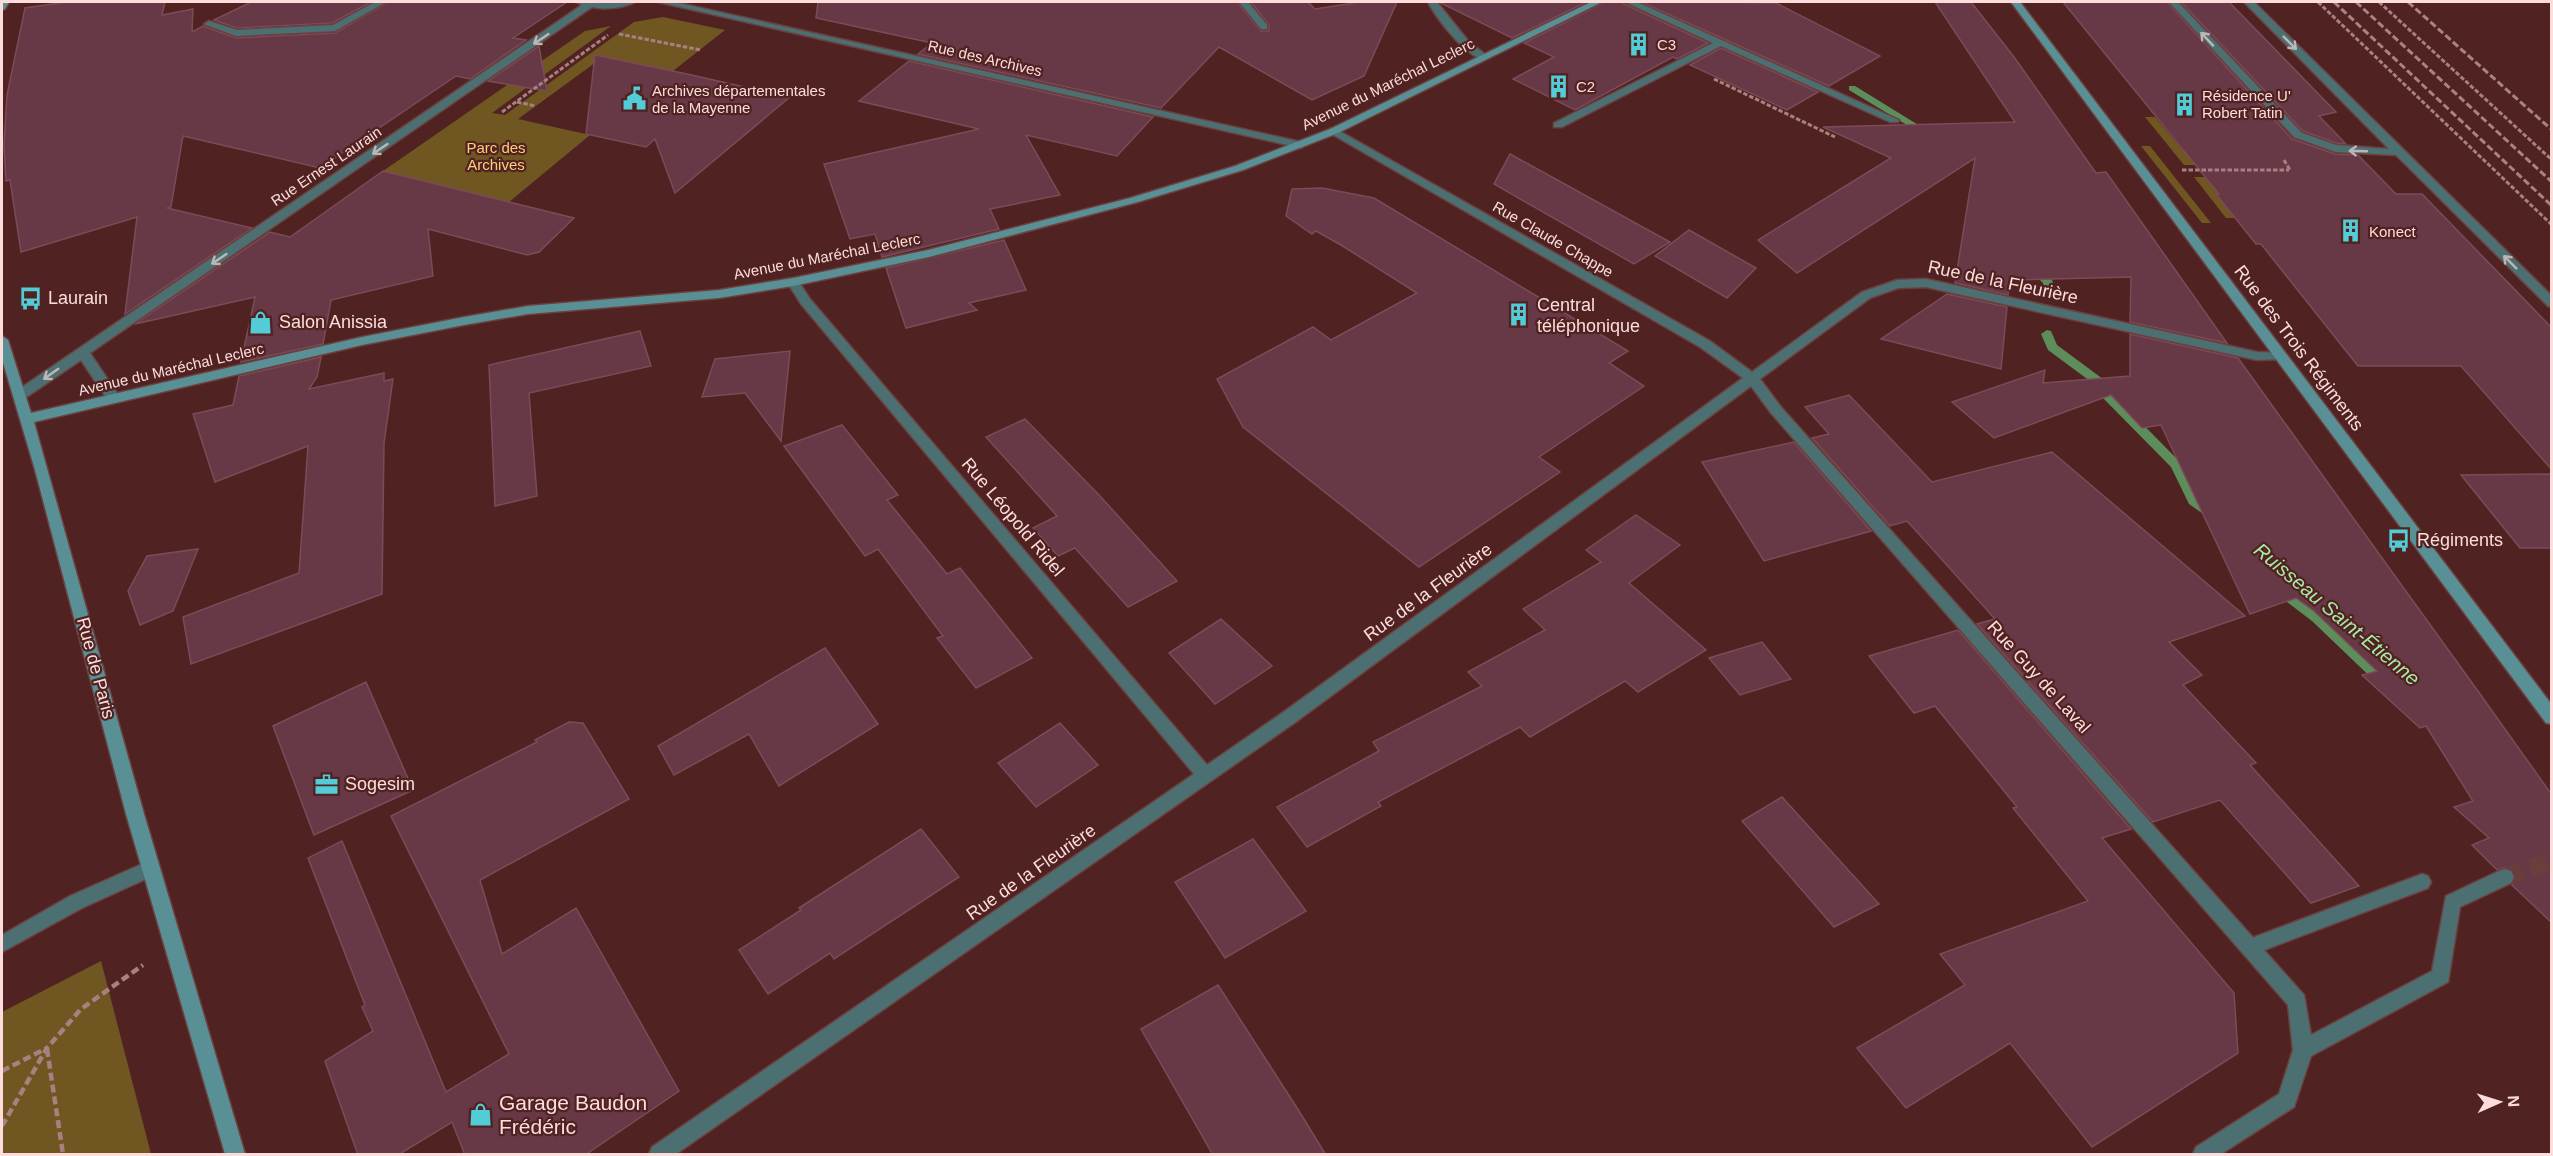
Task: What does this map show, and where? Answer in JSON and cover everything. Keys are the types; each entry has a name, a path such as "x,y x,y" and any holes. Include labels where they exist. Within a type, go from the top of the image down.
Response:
{"main road":[{"path":"2,7 4,2"},
{"name":"Avenue du Maréchal Leclerc","path":"26,419 362,341 464,321 528,310 719,294 793,282 930,253 1134,200 1239,168 1334,131 1597,2"},
{"name":"Rue des Trois Régiments","path":"2015,2 2552,718"},
{"name":"Rue de Paris","path":"2,340 20,395 151,868 235,1155"}],"street":[{"path":"209,24 236,33 335,28 381,2"},
{"path":"585,3 610,6 630,2"},
{"name":"Rue des Archives","path":"663,2 1301,145"},
{"path":"1243,2 1264,27"},
{"path":"1432,2 1465,44 1482,57"},
{"path":"1630,2 1894,120"},
{"path":"2173,2 2298,135 2321,147 2350,151 2399,152"},
{"path":"2249,2 2552,303"},
{"name":"Rue Ernest Laurain","path":"20,395 585,3"},
{"path":"1558,125 1722,42"},
{"name":"Rue Claude Chappe","path":"1334,131 1705,344 1752,379"},
{"name":"Rue Léopold Ridel","path":"793,282 806,301 1205,775"},
{"name":"Rue de la Fleurière","path":"659,1155 1291,716 1866,295 1898,285 1926,283 2258,356 2280,356"},
{"path":"82,352 114,399"},
{"name":"Rue Guy de Laval","path":"1752,379 1776,410 2297,1001 2303,1050"},
{"path":"2,944 76,902 151,868"},
{"path":"2203,1155 2287,1100 2303,1050 2441,976 2452,902 2505,877"},
{"path":"2251,947 2422,882"}],"path":[{"path":"2318,2 2552,225"},
{"path":"2379,2 2552,160"},
{"path":"502,112 611,33 701,50"},
{"path":"1681,63 1835,137"},
{"path":"516,102 536,106"},
{"path":"2182,170 2290,170"},
{"path":"2,1126 47,1048 81,1009 174,944"},
{"path":"2,1071 47,1048"},
{"path":"47,1048 63,1155"}],"green space":[{"name":"Parc des Archives","path":"663,17 725,30 673,71 603,57 518,119 590,135 509,202 383,171 585,31 611,26 492,113 505,115 634,22"},
{"path":"2145,117 2155,117 2183,151 2265,151 2277,165 2184,165"},
{"path":"2141,146 2150,146 2211,223 2202,223"},
{"path":"2194,177 2292,177 2307,194 2216,194 2235,218 2226,218"},
{"path":"101,961 151,1154 2,1154 2,1012"}],"building":[{"path":"66,2 165,2 162,15 193,9 192,32 203,26 236,38 335,33 388,2 567,2 513,38 526,40 470,79 456,76 320,168 183,136 171,207 167,208 252,228 125,314 137,217 21,252 10,180 6,181 4,145 7,95 25,8"},
{"path":"251,2 371,2 332,23 237,28 214,20"},
{"path":"818,2 1237,2 1261,31 1269,31 1269,25 1251,2 1308,2 1315,9 1360,2 1397,2 1364,76 1312,100 1219,47 1161,108 918,54 932,43 816,18"},
{"path":"1439,2 1587,2 1512,38"},
{"path":"1604,2 1623,2 1708,43 1677,59 1673,57 1575,110 1513,79 1554,57 1524,43"},
{"path":"1641,2 1776,3 1880,56 1829,86"},
{"path":"1935,2 1971,2 2014,57 2096,173 2106,172 2227,343 2130,322 2131,277 2010,280 2008,295 1955,283 1975,158 1797,273 1758,240 1891,158 1823,127 2015,122"},
{"path":"2063,2 2167,2 2292,139 2335,154 2358,155 2396,194 2422,194 2552,328 2552,470 2461,366 2358,366 2261,244 2256,244 2216,194 2219,194"},
{"path":"2181,2 2229,2 2336,112 2319,116 2346,144 2336,143 2303,131"},
{"path":"539,46 547,91 488,81"},
{"path":"1721,48 1818,92 1787,110 1690,65"},
{"path":"595,55 790,97 675,193 655,139 646,147 586,134"},
{"path":"909,61 1153,117 1117,156 1026,135 1060,195 990,209 999,229 882,257 875,234 850,239 824,164 979,129 859,101"},
{"path":"1510,154 1670,242 1634,264 1494,184"},
{"path":"383,171 574,218 539,252 527,255 428,229 433,276 331,300 323,344 241,362 255,297 135,324 270,232 290,237"},
{"path":"1322,188 1374,198 1628,351 1609,363 1644,386 1539,457 1560,472 1419,567 1243,427 1217,379 1313,327 1331,340 1417,293 1341,245 1316,231 1312,234 1286,216 1292,189"},
{"path":"1689,230 1756,268 1727,298 1655,256"},
{"path":"1004,240 1026,290 969,303 977,310 906,328 886,268"},
{"path":"1947,294 2007,307 2001,369 1881,339"},
{"path":"640,331 651,366 529,393 537,496 495,506 489,365"},
{"path":"2130,334 2238,358 2475,687 2552,795 2552,923 2512,885 2516,878 2513,870 2506,867 2497,870 2472,845 2489,838 2454,807 2473,801 2426,726 2420,728 2362,675 2377,671 2314,611 2296,598 2250,614 2161,425 2142,428 2111,395 1994,438 1952,402 2045,370 2043,383 2130,376"},
{"path":"790,351 781,441 745,393 702,397 715,359"},
{"path":"321,357 317,377 309,389 384,373 384,381 393,379 384,443 382,594 191,664 183,617 299,573 308,446 215,482 193,414 233,405 239,376"},
{"path":"1849,395 1932,482 2052,452 2245,616 2169,642 2202,675 2183,685 2256,763 2250,765 2359,886 2311,903 2220,800 2153,822 1977,624 1995,619 1907,521 1890,526 1812,438 1829,434 1805,407"},
{"path":"1025,419 1099,495 1177,581 1128,607 1075,548 1058,556 1033,528 1057,516 986,437"},
{"path":"842,425 898,495 887,500 947,574 960,568 1032,658 976,688 937,638 943,636 878,549 865,556 784,446"},
{"path":"1794,442 1871,531 1764,561 1702,462"},
{"path":"2552,474 2552,548 2520,548 2461,475"},
{"path":"1636,515 1680,545 1629,583 1706,650 1638,692 1625,681 1530,737 1520,727 1378,802 1381,806 1307,847 1277,807 1379,751 1373,742 1482,686 1468,672 1545,630 1523,609 1601,562 1586,550"},
{"path":"198,549 173,611 140,625 128,591 147,556"},
{"path":"1221,619 1272,666 1215,704 1169,653"},
{"path":"1958,630 2131,829 2102,838 2234,993 2238,1053 2092,1147 2010,1043 1906,1108 1857,1048 1965,985 1940,954 2088,901 2013,808 2017,807 1935,706 1914,713 1869,656"},
{"path":"1762,642 1791,679 1740,695 1709,658"},
{"path":"825,648 878,724 779,786 749,734 674,775 658,746"},
{"path":"366,682 413,790 314,835 273,726"},
{"path":"569,722 583,723 629,799 480,880 502,954 576,908 679,1091 585,1155 465,1155 452,1122 398,1155 358,1155 325,1061 373,1031 362,1007 365,1005 308,858 342,841 446,1092 509,1054 391,816 537,742 535,740"},
{"path":"1060,723 1098,765 1036,807 998,763"},
{"path":"1782,797 1879,904 1834,927 1742,821"},
{"path":"921,829 959,877 834,959 830,953 768,994 739,950"},
{"path":"1253,839 1306,911 1225,958 1175,882"},
{"path":"1218,985 1326,1155 1213,1155 1141,1029"}],"waterway":[{"path":"1852,88 1928,134"},
{"path":"2033,268 2048,282 2050,292"},
{"name":"Ruisseau Saint-Étienne","path":"2047,334 2052,347 2103,385 2106,394 2176,465 2194,501 2214,515"},
{"name":"Ruisseau Saint-Étienne","path":"2279,588 2317,617 2386,683"}],"tunnel":[{"path":"2505,877 2552,861"}],"railway":[{"path":"2334,2 2552,206"},
{"path":"2356,2 2552,182"},
{"path":"2408,2 2552,130"}],"place":[{"name":"C3","path":"1639,44"},
{"name":"C2","path":"1558,86"},
{"name":"Archives départementales de la Mayenne","path":"634,99"},
{"name":"Résidence U' Robert Tatin","path":"2184,104"},
{"name":"Konect","path":"2351,231"},
{"name":"Laurain","path":"30,298"},
{"name":"Central téléphonique","path":"1519,315"},
{"name":"Salon Anissia","path":"261,322"},
{"name":"Régiments","path":"2399,540"},
{"name":"Sogesim","path":"327,784"},
{"name":"Garage Baudon Frédéric","path":"481,1114"}]}
